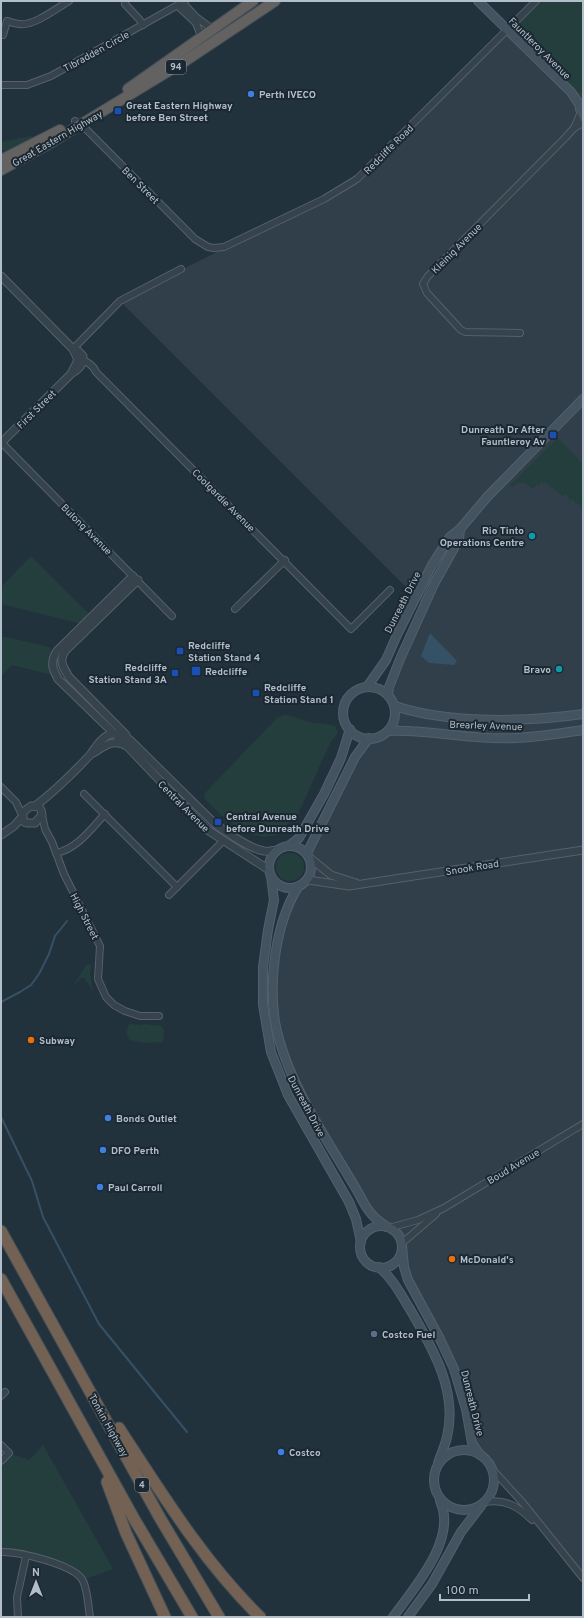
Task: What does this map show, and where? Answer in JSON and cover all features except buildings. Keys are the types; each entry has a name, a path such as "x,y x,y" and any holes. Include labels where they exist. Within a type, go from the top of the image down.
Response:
{"highway":[{"name":"Great Eastern Highway","path":"1,160 78,123 253,1"},
{"name":"Great Eastern Highway","path":"1,170 185,61 275,1"},
{"name":"Tonkin Highway","path":"1,1231 157,1511 219,1617"},
{"name":"4","path":"1,1279 141,1531 192,1617"},
{"path":"67,1351 205,1555 223,1578 260,1617"},
{"path":"92,1443 126,1533 165,1617"}],"main road":[{"name":"Fauntleroy Avenue","path":"478,1 571,92 582,109"},
{"name":"Fauntleroy Avenue","path":"571,92 583,97"},
{"name":"Dunreath Drive","path":"367,687 386,660 406,615 432,565 450,537 460,529 488,496 583,399"},
{"name":"Dunreath Drive","path":"388,694 389,687 400,659 434,584 459,539 460,529"},
{"path":"367,687 374,687 388,694 395,706 393,724 388,731 382,735 369,738 362,737 350,729 344,719 344,706 350,695 361,688 367,687"},
{"name":"Brearley Avenue","path":"395,706 410,711 431,715 494,719 535,719 583,714"},
{"path":"290,845 296,846 308,856 312,869 308,880 298,887 286,888 279,886 270,873 270,859 277,850 290,845 299,838 324,794 341,758 350,729"},
{"name":"Brearley Avenue","path":"388,731 410,730 465,736 516,738 583,730"},
{"path":"308,856 355,757 369,738"},
{"name":"Dunreath Drive","path":"270,873 274,900 263,967 263,1005 271,1052 288,1095 349,1202 356,1219 361,1242"},
{"name":"Dunreath Drive","path":"298,887 289,901 280,927 276,947 272,999 275,1023 294,1081 359,1194 366,1209 374,1218 388,1227"},
{"path":"380,1226 388,1227 398,1234 401,1245 397,1259 386,1267 379,1267 366,1262 360,1249 361,1242 368,1231 380,1226"},
{"name":"Dunreath Drive","path":"401,1245 404,1267 408,1280 440,1339 454,1369 466,1409 471,1439 480,1455"},
{"path":"379,1267 395,1283 418,1324 444,1378 448,1392 449,1422 447,1436 433,1479 434,1488 445,1516 444,1533 426,1570 393,1617"},
{"path":"408,1617 432,1584 461,1532 491,1494 494,1483 491,1468 480,1455 470,1451 458,1451 447,1455 438,1463"},
{"path":"438,1498 447,1506 458,1510 470,1510 483,1504"}],"street":[{"path":"3,35 7,21 20,24 34,22 69,1"},
{"name":"Redcliffe Road","path":"208,247 220,248 236,242 324,199 349,185 368,169 536,1"},
{"path":"182,3 196,17 212,29"},
{"path":"182,3 196,23 201,36"},
{"name":"Tibradden Circle","path":"1,85 27,85 51,76 182,3"},
{"path":"124,4 139,19 143,26"},
{"name":"Kleinig Avenue","path":"574,128 582,109"},
{"name":"Ben Street","path":"78,123 87,130 195,239 208,247"},
{"name":"Kleinig Avenue","path":"520,333 465,332 461,330 427,293 423,284 428,276 574,128 583,123"},
{"path":"73,349 120,301 181,269"},
{"name":"Coolgardie Avenue","path":"1,276 73,349 81,354 81,362 90,364 96,372 285,560 351,629 390,590"},
{"name":"First Street","path":"1,443 71,374 79,369 81,362"},
{"name":"Bulong Avenue","path":"1,443 172,616"},
{"path":"235,609 285,560"},
{"name":"Central Avenue","path":"135,578 57,651 52,662 52,667 58,679 112,733 121,735 206,829 249,856 270,873"},
{"name":"Central Avenue","path":"135,578 62,654 62,667 69,677 110,719 129,744 215,824 229,834 253,847 264,851 277,850"},
{"name":"Central Avenue","path":"93,713 102,728 107,742 129,744"},
{"path":"1,835 26,820 39,820 39,810 50,795 89,755 107,742 112,733 110,719"},
{"path":"1,787 16,802 26,820 44,828"},
{"path":"84,794 177,886"},
{"path":"16,802 28,808 39,810"},
{"path":"26,820 28,808"},
{"name":"High Street","path":"39,810 44,828 49,834 64,874 100,946 98,979 106,997 114,1005 125,1012 140,1016 158,1016"},
{"path":"56,853 74,846 105,814"},
{"path":"169,895 223,841"},
{"name":"Snook Road","path":"308,880 349,886 583,850"},
{"name":"Snook Road","path":"308,856 331,875 361,883"},
{"name":"Boud Avenue","path":"388,1227 418,1220 444,1208 583,1124"},
{"name":"Boud Avenue","path":"401,1245 444,1208"},
{"path":"1,1445 9,1453 1,1461"},
{"path":"491,1468 523,1503 583,1578"},
{"path":"483,1504 498,1501 509,1503 517,1507 544,1531"},
{"path":"1,1552 12,1551 70,1568 83,1580 90,1617"},
{"path":"18,1617 17,1597 26,1556"}],"shaded area":[{"path":"536,1 583,1 583,1578 477,1450 460,1385 408,1280 400,1239 394,1230 374,1218 294,1081 275,1023 275,949 298,890 304,887 311,878 312,867 307,856 369,738 383,735 393,724 395,706 388,694 424,605 120,301 349,185"}],"green space":[{"path":"542,1 583,1 583,94 575,91 512,30"},
{"path":"31,136 32,138 21,144 1,152 1,142"},
{"path":"558,438 583,464 583,509 581,508 582,506 577,503 576,504 572,499 570,501 565,494 563,496 545,482 544,484 541,482 539,486 537,485 533,489 525,483 517,483 512,487 510,485"},
{"path":"31,556 88,613 82,624 1,604 1,587"},
{"path":"1,636 49,647 72,670 71,677 64,673 60,677 12,665 1,676"},
{"path":"285,715 293,716 313,723 335,726 338,733 330,743 298,814 276,835 264,837 251,834 221,815 205,799 204,794 277,718"},
{"path":"290,853 300,857 304,867 300,877 290,881 280,877 276,867 280,857"},
{"path":"87,964 91,965 90,974 93,992 85,978 81,978 73,986"},
{"path":"129,1024 161,1026 164,1030 163,1042 145,1043 129,1040 126,1034"},
{"path":"43,1445 113,1569 83,1580 70,1568 1,1552 1,1461 9,1453 29,1460"}],"water":[{"path":"430,633 457,661 454,665 429,663 421,656"}],"waterway":[{"path":"1,1002 31,985 39,974 49,954 55,936 67,921"},
{"path":"1,1117 32,1181 43,1217 99,1324 187,1432"}],"place":[{"name":"Perth IVECO","path":"251,94"},
{"name":"Great Eastern Highway before Ben Street","path":"118,111"},
{"name":"Dunreath Dr After Fauntleroy Av","path":"553,435"},
{"name":"Rio Tinto Operations Centre","path":"532,536"},
{"name":"Redcliffe Station Stand 4","path":"180,651"},
{"name":"Bravo","path":"559,669"},
{"name":"Redcliffe","path":"196,671"},
{"name":"Redcliffe Station Stand 3A","path":"175,673"},
{"name":"Redcliffe Station Stand 1","path":"256,693"},
{"name":"Central Avenue before Dunreath Drive","path":"218,822"},
{"name":"Subway","path":"31,1040"},
{"name":"Bonds Outlet","path":"108,1118"},
{"name":"DFO Perth","path":"103,1150"},
{"name":"Paul Carroll","path":"100,1187"},
{"name":"McDonald's","path":"452,1259"},
{"name":"Costco Fuel","path":"374,1334"},
{"name":"Costco","path":"281,1452"}]}
